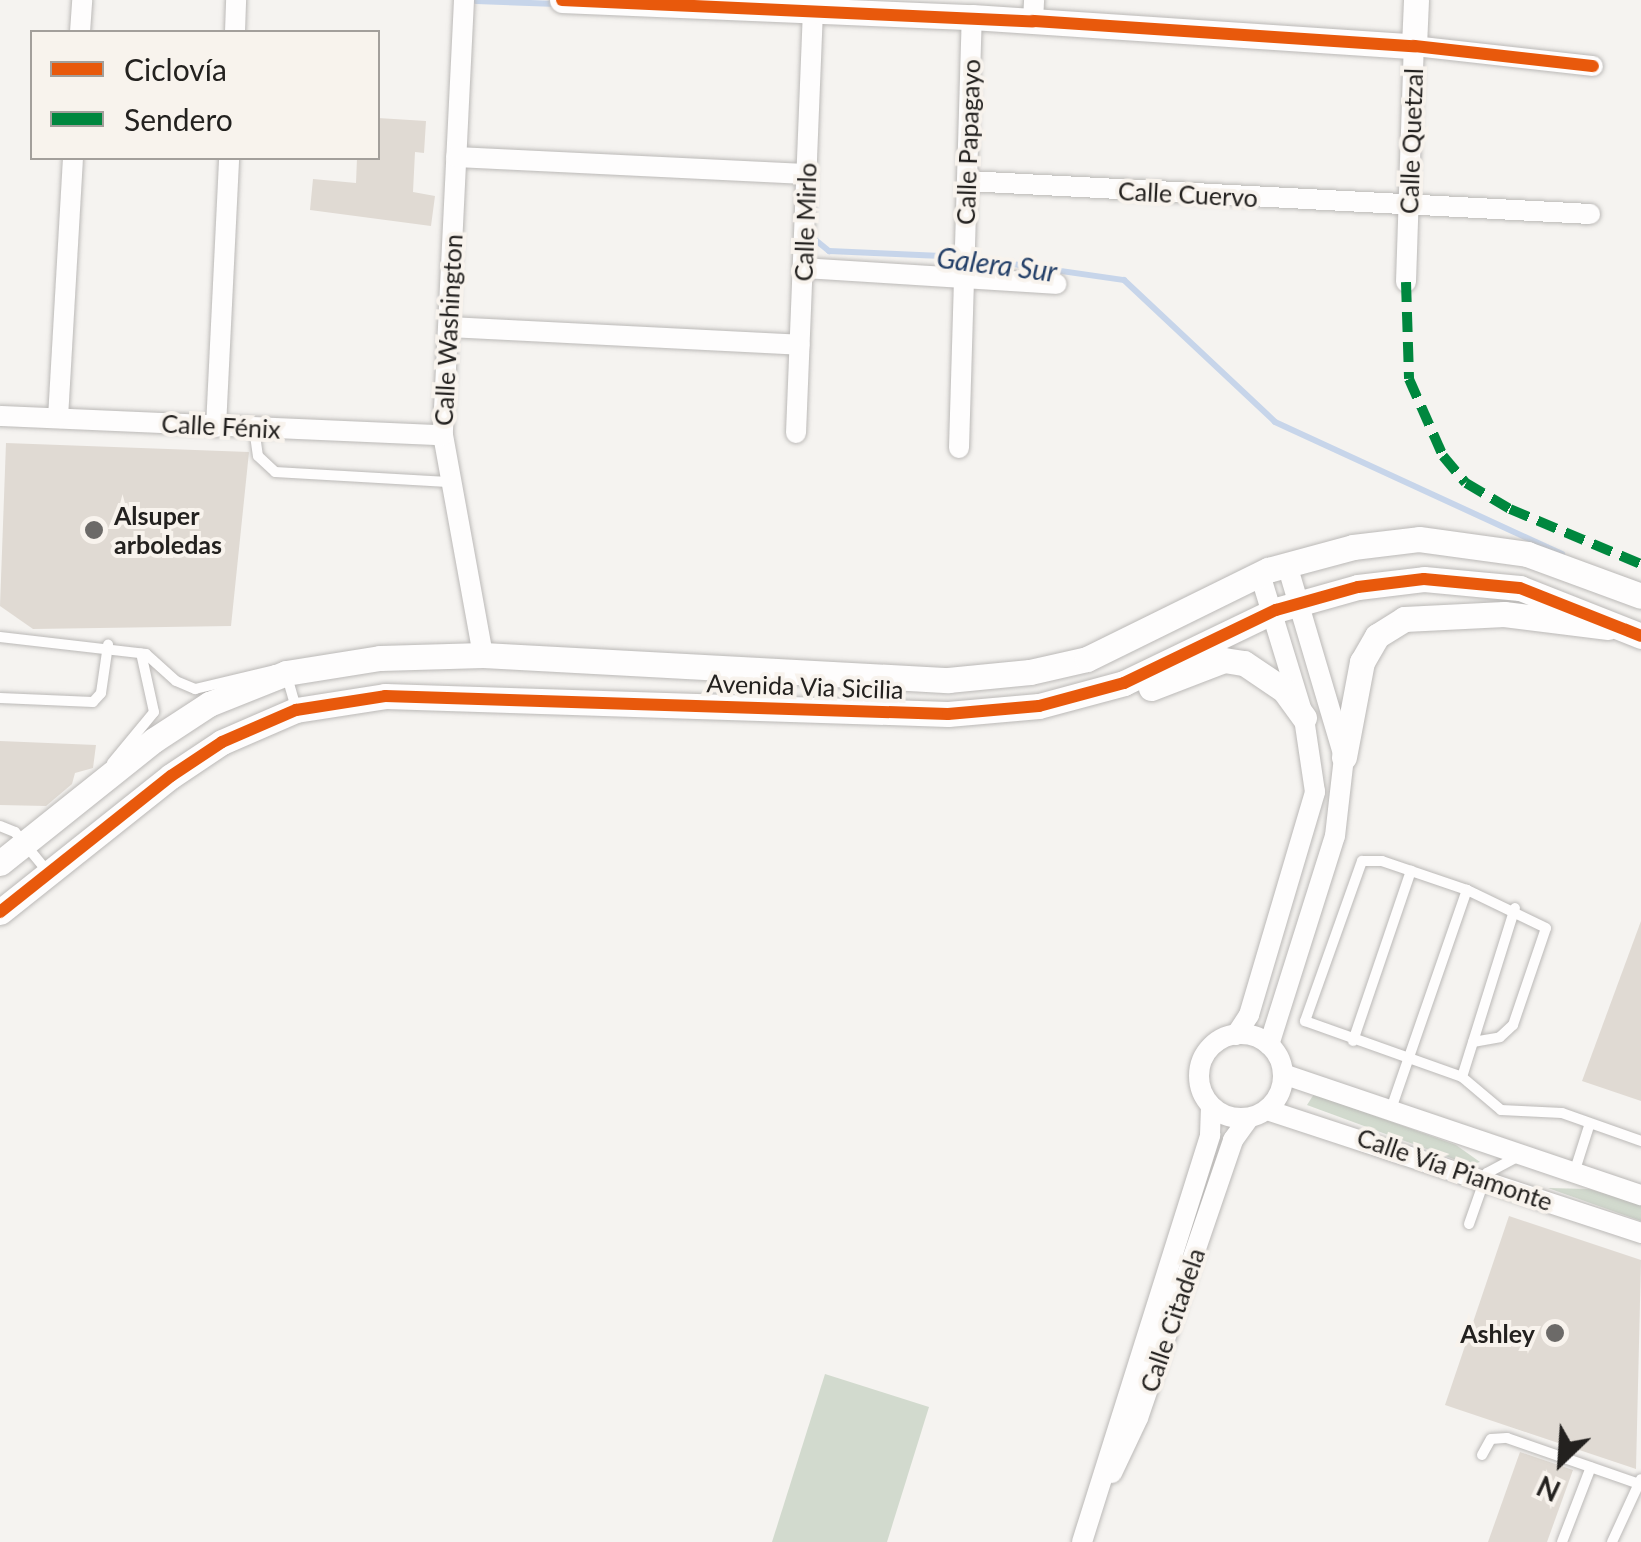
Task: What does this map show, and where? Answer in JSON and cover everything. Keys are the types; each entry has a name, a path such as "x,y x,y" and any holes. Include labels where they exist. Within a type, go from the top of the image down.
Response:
{"street":[{"path":"80,30 82,0"},
{"path":"235,30 236,0"},
{"name":"Calle Washington","path":"464,0 443,435 448,482 484,656"},
{"path":"562,0 972,17 1033,10 1593,66"},
{"name":"Calle Quetzal","path":"1406,282 1416,0"},
{"name":"Calle Mirlo","path":"796,434 813,10"},
{"name":"Calle Papagayo","path":"958,448 972,17"},
{"path":"456,156 806,174"},
{"path":"58,418 73,160"},
{"path":"216,426 229,160"},
{"name":"Calle Cuervo","path":"967,180 1590,214"},
{"path":"803,268 1056,284"},
{"path":"449,328 800,345"},
{"name":"Calle Fénix","path":"0,416 443,435"},
{"name":"Avenida Via Sicilia","path":"0,863 106,776 209,704 286,673 380,658 484,656 948,680 1014,673 1087,659 1260,574 1287,565 1352,547 1419,539 1487,545 1566,565 1641,596"},
{"path":"1287,565 1303,602 1344,757"},
{"path":"1236,1035 1249,1015 1309,828 1315,792 1304,718 1276,610 1260,574"},
{"name":"Avenida Via Sicilia","path":"4,901 222,742 296,710 385,696 948,714 1080,695 1124,684 1276,610 1358,587 1478,581 1562,600 1633,632"},
{"path":"1269,1045 1236,1035 1218,1041 1202,1060 1200,1085 1212,1107 1258,1114 1284,1074 1269,1045 1336,836 1344,757 1362,662 1378,636 1404,619 1504,614 1633,632"},
{"path":"1080,695 1125,701 1224,660 1257,668 1304,718"},
{"name":"Calle Vía Piamonte","path":"1284,1074 1641,1195"},
{"name":"Calle Citadela","path":"1082,1542 1210,1135 1212,1107"},
{"name":"Calle Citadela","path":"1090,1520 1138,1418 1234,1140 1258,1114"},
{"name":"Calle Vía Piamonte","path":"1258,1114 1484,1179 1641,1232"}],"lane":[{"path":"254,428 258,456 275,472 448,482"},
{"path":"0,637 108,645 141,653 195,689 255,670 286,673 296,710"},
{"path":"0,698 93,702 102,692 108,645"},
{"path":"106,776 116,752 154,712 141,653"},
{"path":"0,826 26,844 47,872"},
{"path":"1473,1042 1500,1037 1513,1025 1545,946 1546,928 1515,908 1372,859 1356,869 1306,1006 1305,1022 1462,1077 1501,1110 1543,1110 1641,1142"},
{"path":"1352,1041 1411,871"},
{"path":"1391,1109 1467,890"},
{"path":"1462,1077 1515,908"},
{"path":"1574,1173 1590,1123"},
{"path":"1469,1224 1484,1179 1496,1164 1524,1155"},
{"path":"1482,1455 1498,1437 1640,1481 1612,1542"},
{"path":"1562,1542 1591,1467"}],"shaded area":[{"path":"1314,1094 1456,1145 1480,1162 1470,1165 1307,1105"},
{"path":"1548,1188 1589,1189 1641,1204 1641,1221"},
{"path":"825,1374 929,1407 887,1542 772,1542"}],"building":[{"path":"380,118 426,121 424,153 415,152 413,192 435,196 431,226 310,210 313,179 356,183 357,160 380,160"},
{"path":"6,443 249,452 231,626 33,629 0,606"},
{"path":"0,741 96,745 93,768 75,773 72,784 46,806 0,805"},
{"path":"1641,921 1641,1101 1582,1081"},
{"name":"Ashley","path":"1509,1216 1641,1260 1636,1469 1445,1405"},
{"path":"1520,1452 1573,1470 1547,1542 1488,1542"}],"waterway":[{"name":"Galera Sur","path":"476,1 557,4"},
{"name":"Galera Sur","path":"813,238 829,251 964,257 1124,280 1275,422 1562,554"}],"marked path":[{"path":"1406,282 1409,379 1443,456 1466,483 1510,509 1641,564"}],"cycle path":[{"path":"562,0 1033,21 1414,46 1593,66"},
{"path":"0,912 171,776 222,742 296,710 385,696 948,714 1039,706 1124,683 1276,610 1358,587 1424,579 1520,588 1641,636"}],"place":[{"name":"Alsuper arboledas","path":"94,530"},
{"name":"Ashley","path":"1555,1333"}]}
